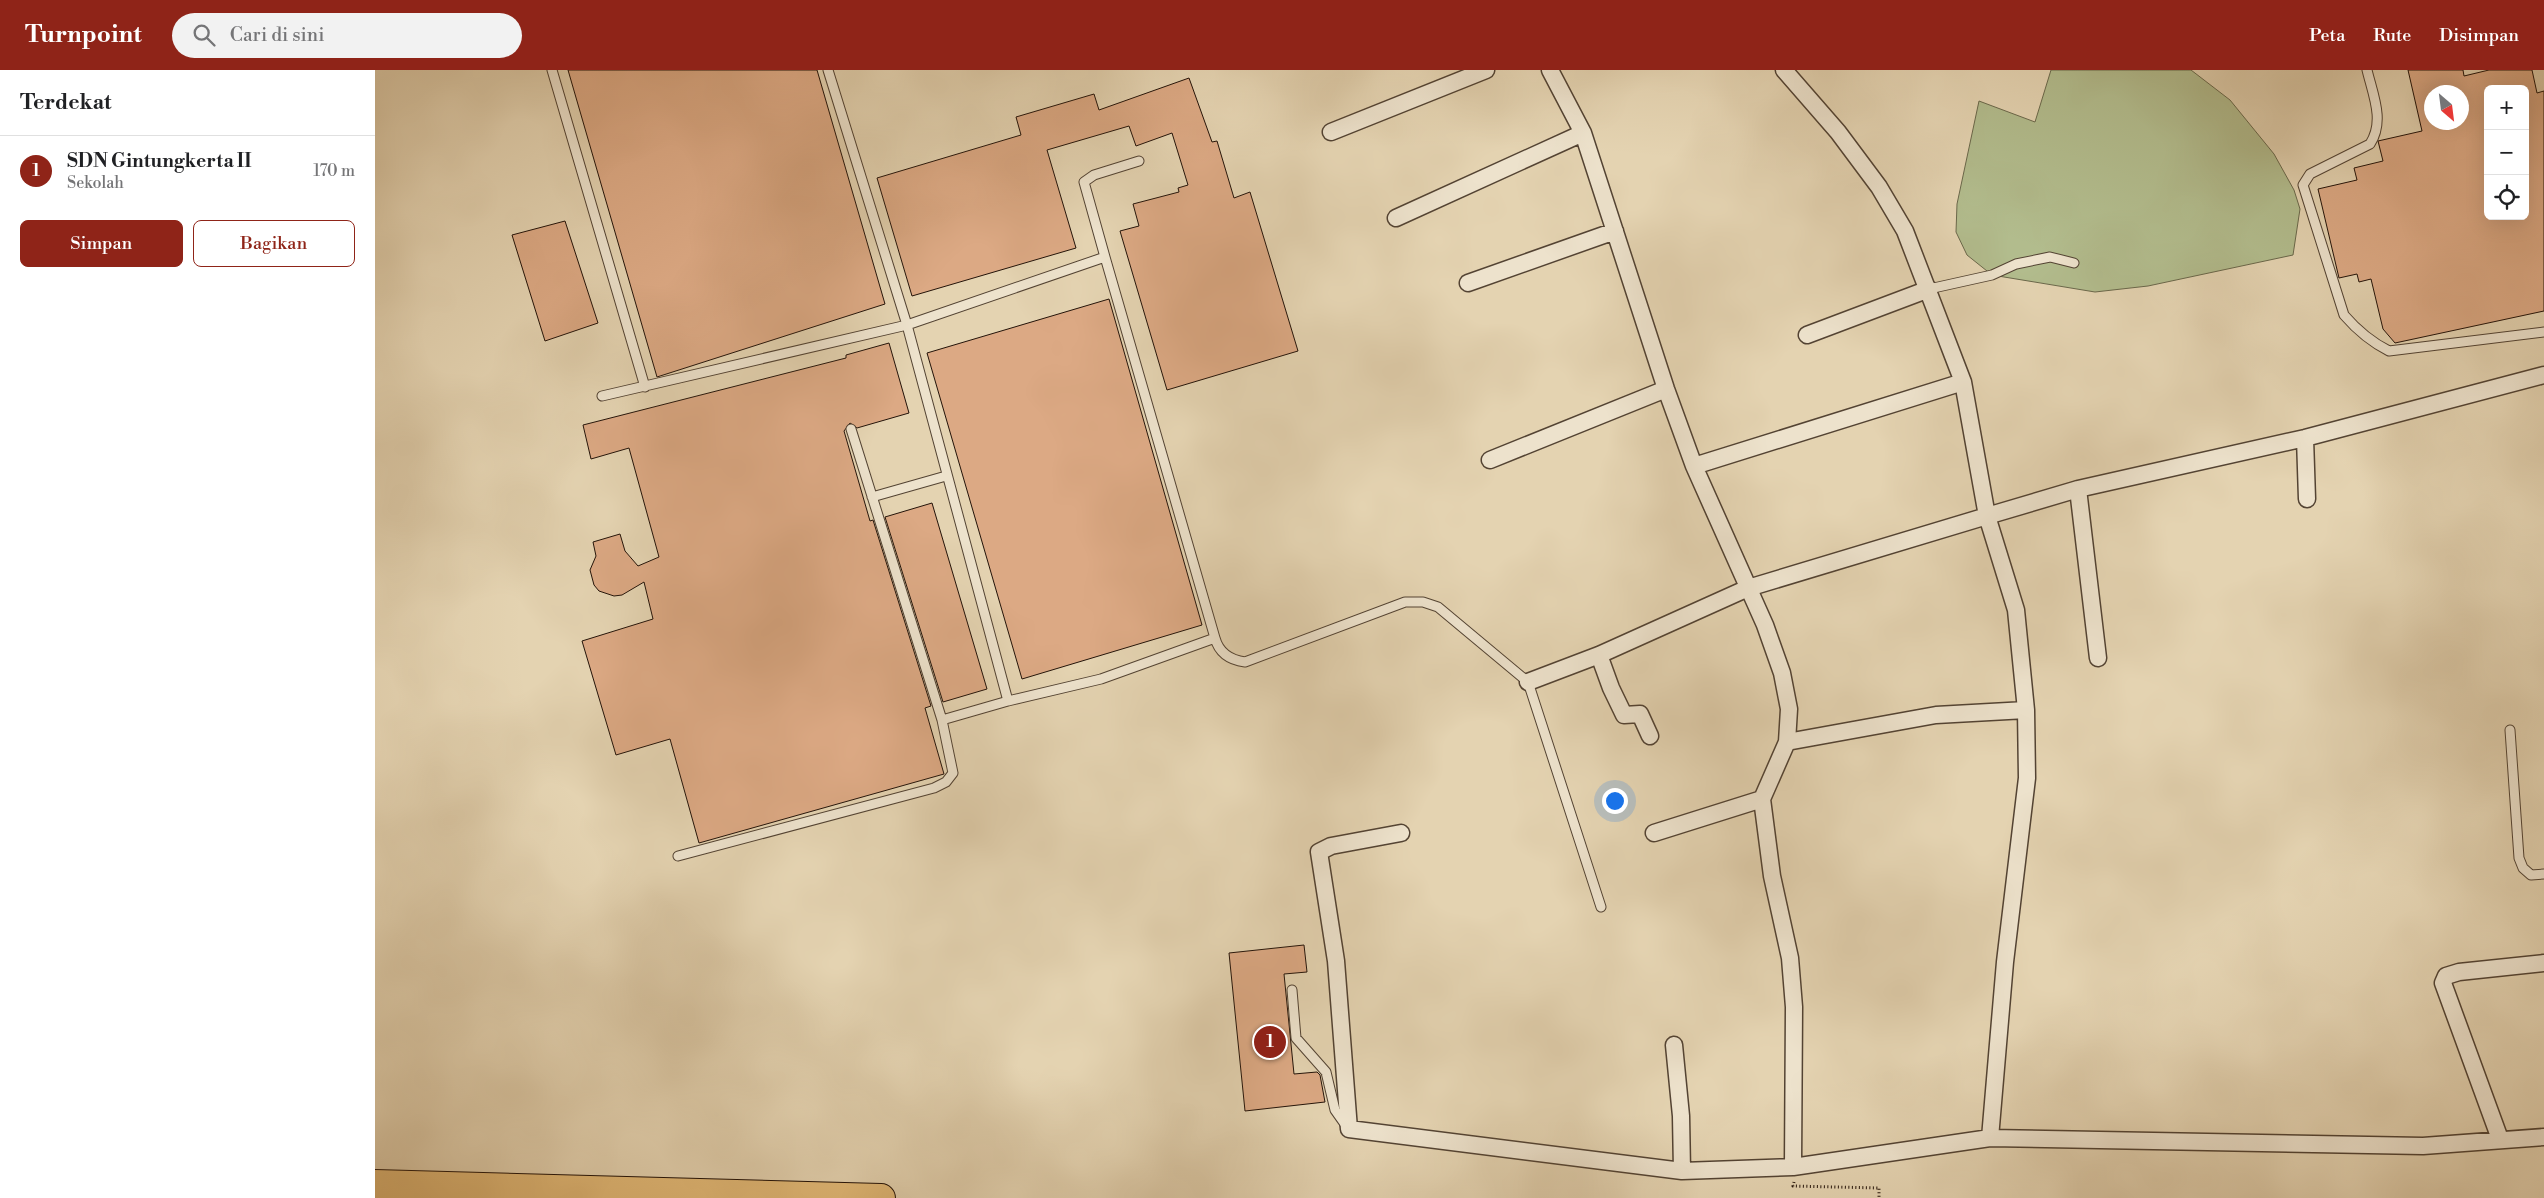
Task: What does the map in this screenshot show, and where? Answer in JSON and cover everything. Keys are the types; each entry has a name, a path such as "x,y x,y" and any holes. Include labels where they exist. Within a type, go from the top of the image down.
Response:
{"highway":[{"path":"375,1184 881,1198"}],"street":[{"path":"1331,132 1486,70"},
{"path":"1550,70 1583,133 1666,389 1695,466 1748,588 1782,673 1789,709 1787,742 1762,799 1772,876 1790,958 1795,1007 1793,1167"},
{"path":"1784,70 1838,132 1879,186 1905,231 1929,289 1963,382 1987,516 2016,610 2026,710 2027,778 2005,962 1990,1138"},
{"path":"1396,218 1583,133"},
{"path":"1468,283 1615,231"},
{"path":"1807,336 1929,289"},
{"path":"1528,682 1599,655 1748,588 1987,516 2078,489 2305,438 2544,376"},
{"path":"1695,466 1963,382"},
{"path":"1489,460 1666,389"},
{"path":"2305,438 2307,499"},
{"path":"2078,489 2098,658"},
{"path":"1599,655 1611,688 1624,715 1639,714 1650,736"},
{"path":"1787,742 1936,715 2026,710"},
{"path":"1654,832 1762,799"},
{"path":"1401,834 1331,846 1319,852 1336,961 1349,1129 1682,1170 1793,1167 1990,1138 2423,1146 2544,1137"},
{"path":"2500,1139 2443,983 2446,976 2459,972 2544,963"},
{"path":"1674,1044 1681,1116 1682,1170"}],"lane":[{"path":"552,70 645,386"},
{"path":"827,70 907,324 946,476 1008,701"},
{"path":"2367,70 2379,121 2376,135 2370,144 2310,174 2304,180 2303,185 2345,315 2355,327 2377,345 2389,351 2544,332"},
{"path":"1139,161 1094,175 1084,182 1218,648 1235,661 1245,662 1405,602 1423,602 1438,607 1528,682 1601,908"},
{"path":"602,396 907,324 1105,257"},
{"path":"1929,289 1992,275 2016,264 2050,257 2075,263"},
{"path":"678,856 933,788 946,782 953,773 942,720 851,429"},
{"path":"872,497 946,476"},
{"path":"942,720 1008,701 1101,679 1215,638"},
{"path":"2510,730 2519,858 2523,868 2531,875 2544,874"},
{"path":"1291,990 1296,1038 1326,1072 1335,1110 1349,1129"}],"path":[{"path":"1793,1186 1879,1188 1879,1198"}],"green space":[{"path":"2051,70 2191,70 2230,100 2274,154 2294,190 2300,209 2293,255 2148,286 2095,292 1992,275 1967,255 1956,232 1957,204 1979,101 2035,122"}],"building":[{"path":"568,70 817,70 885,304 657,377"},
{"path":"2408,70 2463,70 2464,76 2489,70 2532,70 2537,93 2544,91 2544,311 2395,343 2383,329 2371,279 2359,282 2357,274 2339,278 2318,189 2357,180 2354,168 2383,161 2378,141 2422,131"},
{"path":"1189,78 1212,142 1217,141 1234,198 1250,192 1298,351 1167,390 1120,231 1139,226 1133,204 1179,192 1178,188 1188,185 1172,133 1136,146 1129,126 1047,150 1076,248 912,296 877,178 1021,135 1016,117 1094,94 1099,110"},
{"path":"565,221 598,323 545,341 512,235"},
{"path":"1109,299 1202,625 1022,679 927,353"},
{"path":"889,343 909,413 857,428 850,423 844,431 870,521 873,520 931,706 925,708 944,774 699,843 670,739 616,755 582,641 653,619 644,582 622,595 614,596 599,591 594,585 590,570 596,556 593,542 620,534 625,551 638,566 659,557 629,448 591,459 583,425 846,358 846,355"},
{"path":"932,503 987,689 943,702 885,517"},
{"path":"1304,945 1307,972 1284,974 1294,1074 1317,1072 1320,1075 1325,1102 1245,1111 1229,953"}],"place":[{"name":"SDN Gintungkerta II","path":"1270,1042"}]}
